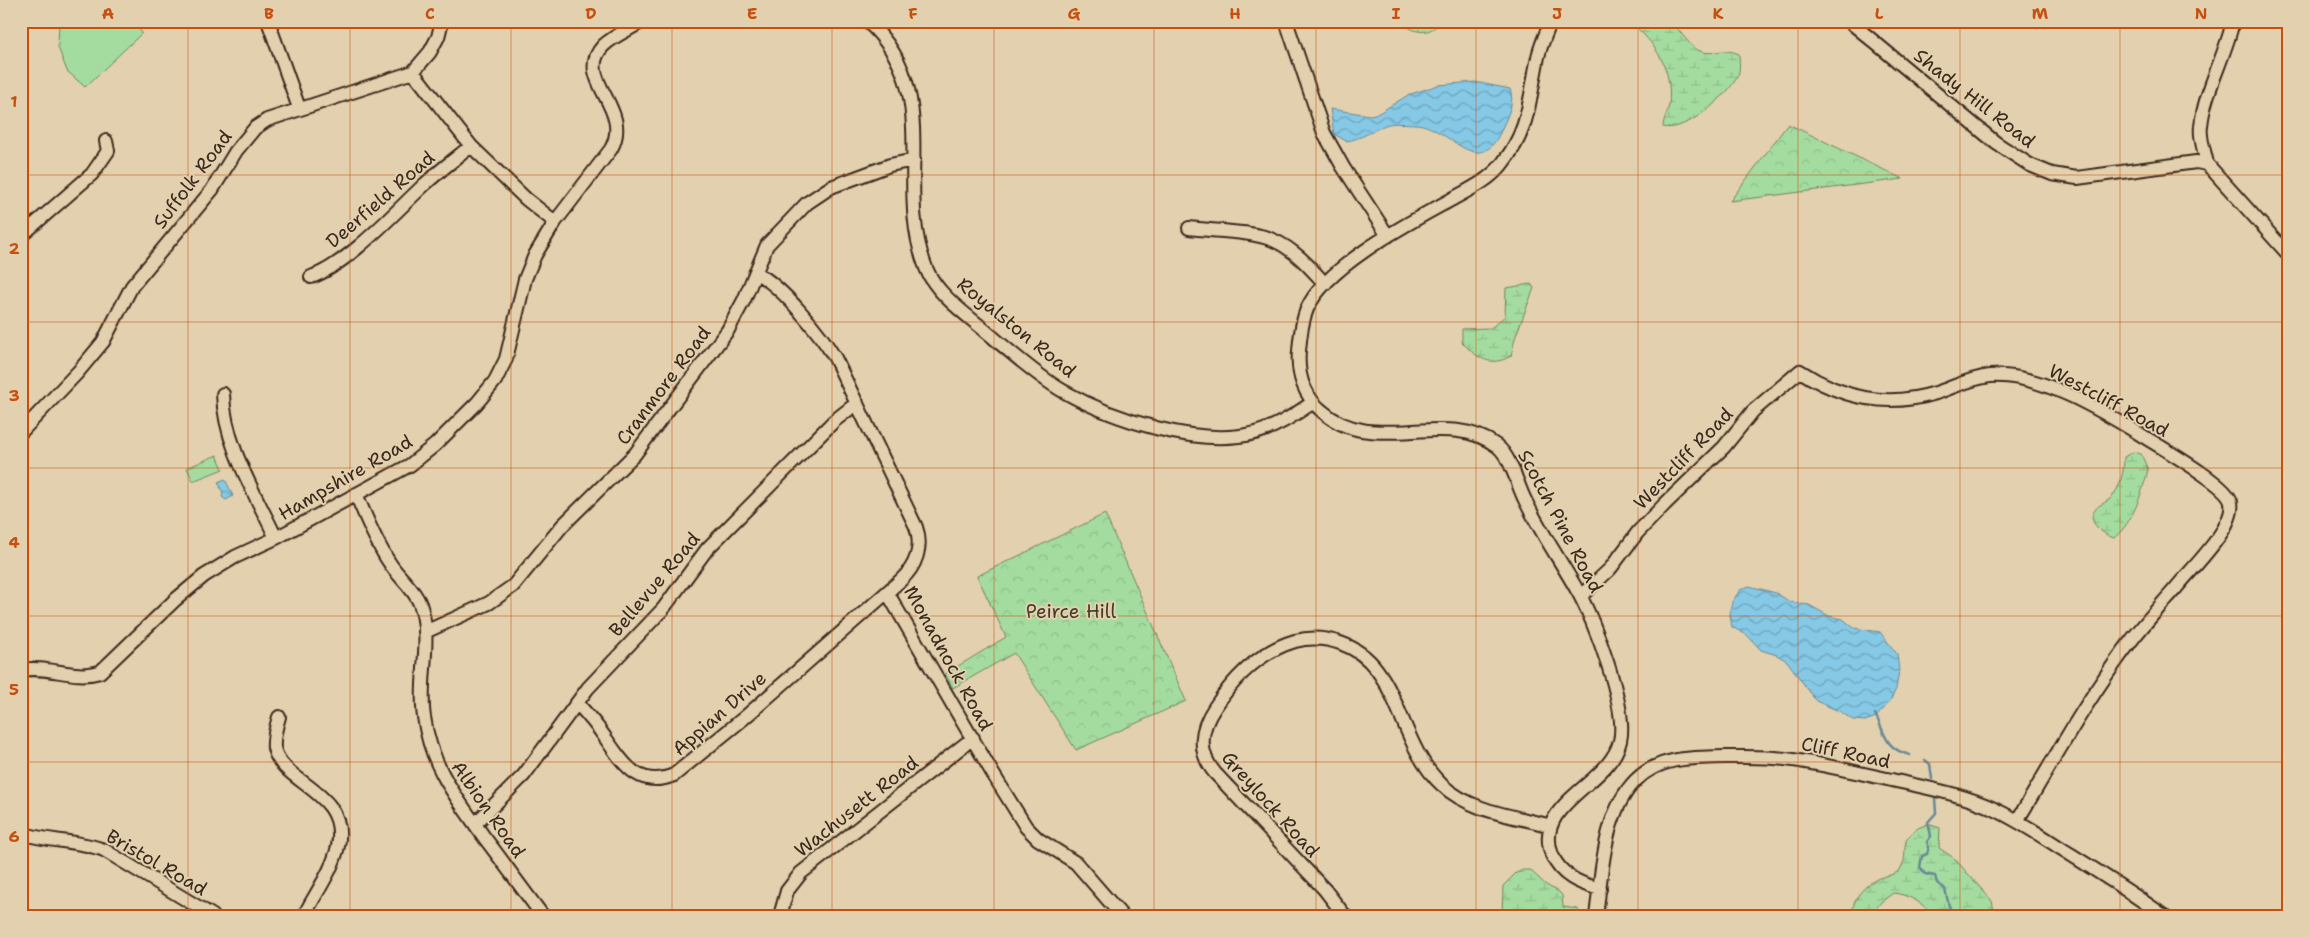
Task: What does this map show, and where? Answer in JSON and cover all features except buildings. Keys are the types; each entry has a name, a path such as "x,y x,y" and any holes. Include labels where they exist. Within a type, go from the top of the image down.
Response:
{"street":[{"path":"268,21 299,108"},
{"path":"442,21 438,37 430,52 413,72 471,146 526,199 555,222"},
{"name":"Hampshire Road","path":"21,670 36,668 73,676 87,676 100,672 188,589 235,557 276,538 404,468 425,454 491,386 500,371 510,347 529,266 555,222 611,148 616,136 616,119 597,77 598,53 607,43 643,21"},
{"name":"Royalston Road","path":"867,21 891,49 906,79 912,104 918,244 930,275 942,291 984,330 1062,390 1087,404 1161,429 1224,437 1255,433 1275,426 1312,403"},
{"path":"1286,21 1324,132 1347,174 1388,236"},
{"name":"Scotch Pine Road","path":"1551,21 1537,60 1526,124 1516,145 1501,166 1483,182 1388,236 1350,262 1325,284 1308,308 1299,352 1301,380 1312,403 1327,416 1349,429 1386,433 1429,430 1458,431 1474,434 1494,443 1502,450 1525,501 1581,596 1602,646 1620,716 1621,738 1610,762 1561,808 1551,826"},
{"name":"Shady Hill Road","path":"1849,21 1996,143 2037,168 2052,174 2077,178 2196,162 2207,164"},
{"path":"2233,21 2228,43 2200,127 2207,164 2288,254"},
{"name":"Suffolk Road","path":"21,432 78,372 103,342 132,286 212,190 236,151 255,128 267,120 299,108 413,72"},
{"path":"21,236 92,174 108,151 106,141"},
{"name":"Deerfield Road","path":"311,277 320,274 365,240 426,183 471,146"},
{"name":"Cranmore Road","path":"425,632 489,603 513,586 562,526 630,460 719,344 737,315 770,241 822,191 890,165 914,160"},
{"path":"1189,228 1247,234 1273,240 1305,261 1325,284"},
{"name":"Monadnock Road","path":"756,273 775,286 826,343 842,370 919,535 918,552 912,567 887,592 998,782 1032,834 1076,863 1122,916"},
{"name":"Westcliff Road","path":"1581,596 1610,569 1638,532 1665,504 1724,448 1753,411 1800,371 1821,384 1879,401 1906,401 1990,376 2015,377 2040,383 2079,401 2131,429 2195,469 2230,497 2232,504 2225,529 2130,642 2095,694 2017,821"},
{"path":"224,394 224,411 236,450 276,538"},
{"name":"Bellevue Road","path":"475,824 524,775 577,703 604,670 663,609 708,549 834,421 857,403"},
{"name":"Albion Road","path":"356,494 383,552 394,570 417,598 424,617 422,701 429,746 440,773 543,916"},
{"name":"Appian Drive","path":"577,703 630,770 650,779 670,777 681,771 706,750 887,592"},
{"name":"Greylock Road","path":"1345,916 1328,895 1215,773 1203,752 1204,726 1221,697 1252,665 1283,646 1316,638 1336,642 1354,650 1378,671 1418,755 1443,785 1459,797 1479,807 1551,826"},
{"path":"278,717 274,743 278,758 288,769 324,799 334,814 338,832 335,856 304,916"},
{"name":"Wachusett Road","path":"780,916 788,891 801,873 973,738"},
{"name":"Cliff Road","path":"1596,916 1611,829 1622,799 1632,784 1647,771 1673,760 1769,757 1811,762 1958,796 1988,806 2017,821 2164,916"},
{"path":"1551,826 1550,847 1560,869 1575,880 1600,889"},
{"name":"Bristol Road","path":"21,833 49,840 84,844 104,850 213,916"}],"green space":[{"path":"59,21 133,21 142,33 85,87 67,71 58,47"},
{"path":"1402,21 1440,21 1432,29 1422,32 1411,29"},
{"path":"1629,21 1671,21 1698,50 1707,53 1728,51 1739,54 1737,77 1725,94 1694,119 1672,127 1663,127 1668,111 1670,92 1665,68 1655,48 1639,29"},
{"path":"1788,124 1903,179 1730,201"},
{"path":"1531,284 1534,288 1515,338 1511,356 1503,360 1490,361 1473,353 1462,342 1462,329 1491,328 1505,316 1506,288"},
{"path":"2133,452 2141,454 2148,470 2132,516 2114,538 2105,534 2097,527 2092,519 2093,514 2097,508 2114,494 2121,479 2124,457"},
{"path":"217,455 223,469 193,481 187,468"},
{"name":"Peirce Hill","path":"1105,514 1186,701 1076,750 1014,653 953,688 945,674 1006,637 977,576"},
{"path":"1928,824 1940,828 1939,848 1954,858 1992,901 1995,916 1931,916 1920,903 1904,895 1893,893 1881,902 1870,916 1852,916 1852,910 1859,894 1867,885 1877,879 1899,871 1904,860 1907,838 1918,828"},
{"path":"1530,870 1546,885 1559,892 1562,895 1563,907 1578,909 1580,916 1502,916 1503,886 1516,873"}],"water":[{"path":"1475,82 1510,89 1512,99 1503,126 1494,143 1484,151 1474,152 1429,127 1416,124 1388,124 1362,137 1346,141 1334,134 1330,109 1370,115 1379,113 1408,95 1438,85"},
{"path":"225,479 233,496 226,500 222,497 223,493 218,482"},
{"path":"1749,586 1776,593 1790,602 1809,605 1829,616 1843,619 1854,628 1880,632 1897,654 1899,671 1896,689 1889,703 1876,717 1865,721 1853,720 1841,712 1816,701 1787,661 1777,655 1761,650 1747,635 1732,627 1730,615 1732,602 1740,590"}],"waterway":[{"path":"1875,714 1884,735 1891,745 1910,755"},
{"path":"1925,760 1930,764 1932,779"},
{"path":"1935,798 1936,813 1928,822 1931,836 1927,842 1929,848 1927,854 1922,856 1920,867 1925,874 1935,876 1937,883 1945,889 1949,906 1954,916"}]}
